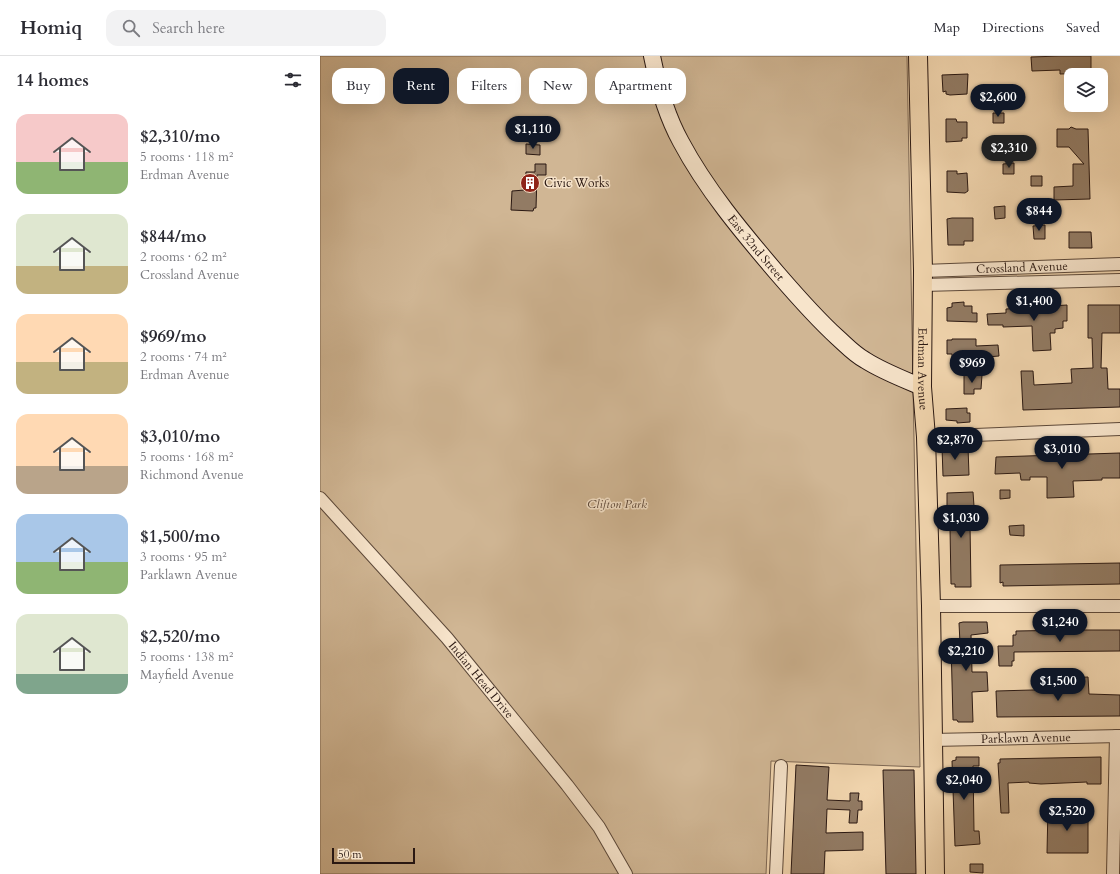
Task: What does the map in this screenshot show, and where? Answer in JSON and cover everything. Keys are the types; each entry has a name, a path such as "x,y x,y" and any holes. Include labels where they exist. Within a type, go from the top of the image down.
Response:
{"main road":[{"name":"Erdman Avenue","path":"918,56 923,278 922,387 926,437 931,606 935,874"}],"street":[{"name":"East 32nd Street","path":"652,56 663,101 680,141 721,204 751,241 800,301 850,349 864,360 922,387"},
{"name":"Crossland Avenue","path":"923,278 1120,264"},
{"name":"Crossland Avenue","path":"923,278 1120,280"},
{"path":"926,437 1120,429"},
{"name":"Indian Head Drive","path":"320,498 447,638 571,791 599,828 626,874"},
{"path":"931,606 1120,606"},
{"path":"1114,874 1118,822 1114,804 1118,736"},
{"name":"Parklawn Avenue","path":"932,740 1118,736"},
{"path":"776,874 781,766"}],"green space":[{"name":"Clifton Park","path":"320,56 907,56 920,767 771,761 766,874 320,874"}],"building":[{"path":"1091,56 1091,68 1064,68 1064,74 1060,74 1060,70 1032,71 1031,57"},
{"path":"968,74 967,94 950,95 946,94 946,91 943,92 942,75"},
{"path":"993,113 1004,113 1004,123 993,123"},
{"path":"946,119 956,119 957,122 967,122 967,138 962,138 962,141 946,142"},
{"path":"1071,127 1076,129 1088,129 1090,199 1054,200 1054,187 1073,186 1073,164 1084,164 1069,147 1057,147 1057,129 1069,129"},
{"path":"526,144 540,145 540,155 526,154"},
{"path":"1014,163 1014,174 1003,174 1003,164"},
{"name":"Civic Works","path":"535,164 546,164 546,175 537,175 536,208 534,208 533,211 511,210 512,191 525,190 526,172 535,172"},
{"path":"947,171 957,171 957,174 967,173 968,191 965,193 947,192"},
{"path":"1031,176 1042,176 1042,186 1031,186"},
{"path":"1005,206 1005,218 995,219 994,207"},
{"path":"973,218 973,241 964,241 964,245 948,245 947,219"},
{"path":"1045,225 1045,239 1034,239 1033,226"},
{"path":"1069,232 1091,232 1092,248 1069,248"},
{"path":"964,302 964,306 972,306 972,313 977,313 977,322 947,321 947,308 952,307 952,303"},
{"path":"1067,305 1067,321 1063,321 1063,328 1055,329 1055,333 1050,333 1051,350 1033,351 1032,326 1003,327 1003,325 988,325 987,314 1006,313 1006,309"},
{"path":"1088,305 1120,305 1120,333 1102,333 1101,368 1107,368 1108,389 1120,389 1120,407 1023,410 1021,371 1033,371 1034,385 1072,383 1071,369 1093,368 1092,338 1088,338"},
{"path":"976,339 976,346 998,345 999,356 987,357 987,354 970,353 970,355 961,355 961,357 952,357 952,354 947,354 947,340"},
{"path":"964,375 982,375 981,389 974,389 974,394 964,394"},
{"path":"967,408 967,413 970,413 970,422 957,423 957,421 946,420 946,409"},
{"path":"960,445 960,447 968,447 969,475 943,476 942,447"},
{"path":"1120,453 1120,478 1073,481 1074,497 1047,498 1047,477 1030,477 1030,480 1021,480 1020,473 995,474 996,457"},
{"path":"1000,490 1010,490 1010,498 1000,499"},
{"path":"973,492 974,506 968,506 970,525 971,587 955,587 955,584 951,584 950,528 954,528 954,525 958,525 957,507 947,508 947,493"},
{"path":"1024,525 1024,536 1010,535 1009,526"},
{"path":"1120,563 1120,584 1003,586 1003,582 1000,583 1000,565"},
{"path":"987,622 988,633 971,635 972,672 987,672 988,691 972,692 973,722 958,722 957,720 953,720 951,643 960,643 959,623"},
{"path":"1120,630 1120,651 1014,652 1014,661 1012,661 1012,666 999,666 998,646 1013,646 1013,635 1016,635 1016,631"},
{"path":"1088,677 1089,694 1120,695 1120,716 997,717 996,691 1069,689 1069,678"},
{"path":"956,757 979,757 979,766 973,766 974,831 979,831 980,844 955,846 952,761 956,760"},
{"path":"1101,757 1101,784 1087,784 1087,782 1041,784 1029,782 1008,783 1009,813 1001,813 998,763 1000,763 1000,759"},
{"path":"796,765 829,767 827,800 850,801 850,793 859,793 858,801 862,801 862,810 858,810 857,823 849,823 850,810 827,809 826,833 863,832 863,850 825,851 824,874 791,874"},
{"path":"883,770 914,770 916,874 886,874"},
{"path":"1048,807 1067,807 1067,813 1088,813 1088,853 1047,853"},
{"path":"970,864 983,864 983,873 970,872"}],"place":[{"name":"Civic Works","path":"530,183"}]}
